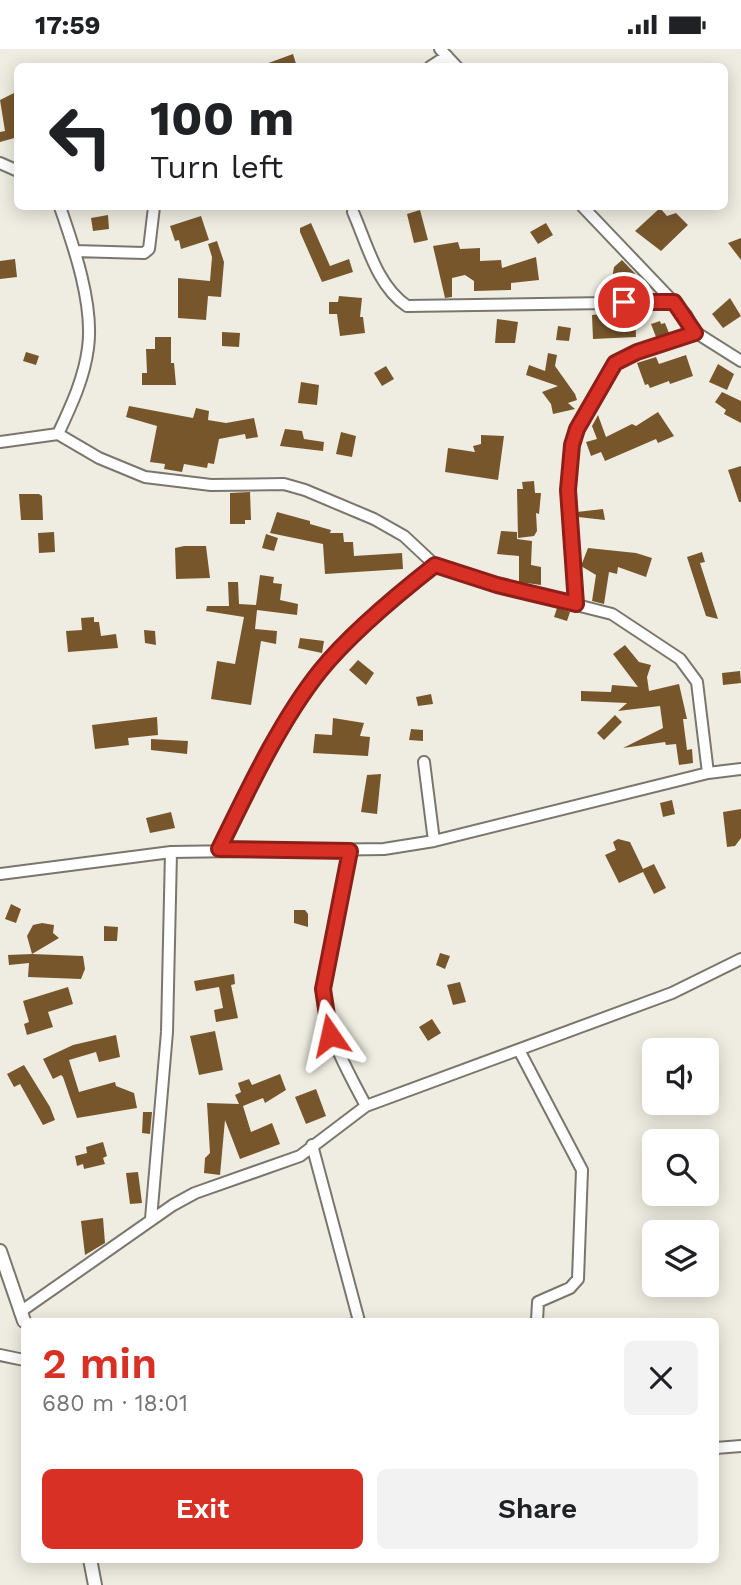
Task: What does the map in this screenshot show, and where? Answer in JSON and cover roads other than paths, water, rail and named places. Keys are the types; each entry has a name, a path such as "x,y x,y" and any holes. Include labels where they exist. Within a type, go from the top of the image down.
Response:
{"street":[{"path":"58,434 78,391 89,346 87,314 75,251 61,210"},
{"path":"75,251 144,253 149,249 154,210"},
{"path":"586,210 674,302 695,333 741,361"},
{"path":"353,212 380,275 394,297 407,306 674,302"},
{"path":"576,604 568,490 572,445 577,429 615,363 637,352 695,333"},
{"path":"0,442 58,434 99,458 145,477 211,485 284,484 374,519 404,536 435,565 497,585 612,614 680,659 691,671 697,682 708,773"},
{"path":"219,849 273,745 318,673 333,655 435,565"},
{"path":"424,762 434,841"},
{"path":"0,874 171,852 219,849 383,849 434,841 708,773 741,769"},
{"path":"350,851 323,989 324,1005 335,1046 366,1106"},
{"path":"151,1219 167,1032 171,852"},
{"path":"0,1251 22,1317 151,1219 195,1193 286,1162 366,1106 672,993 741,959"},
{"path":"519,1050 578,1160 583,1188 578,1279 570,1288 538,1302 537,1318"},
{"path":"312,1145 358,1318"},
{"path":"0,1355 21,1359"},
{"path":"719,1448 741,1446"},
{"path":"91,1563 96,1585"}]}
